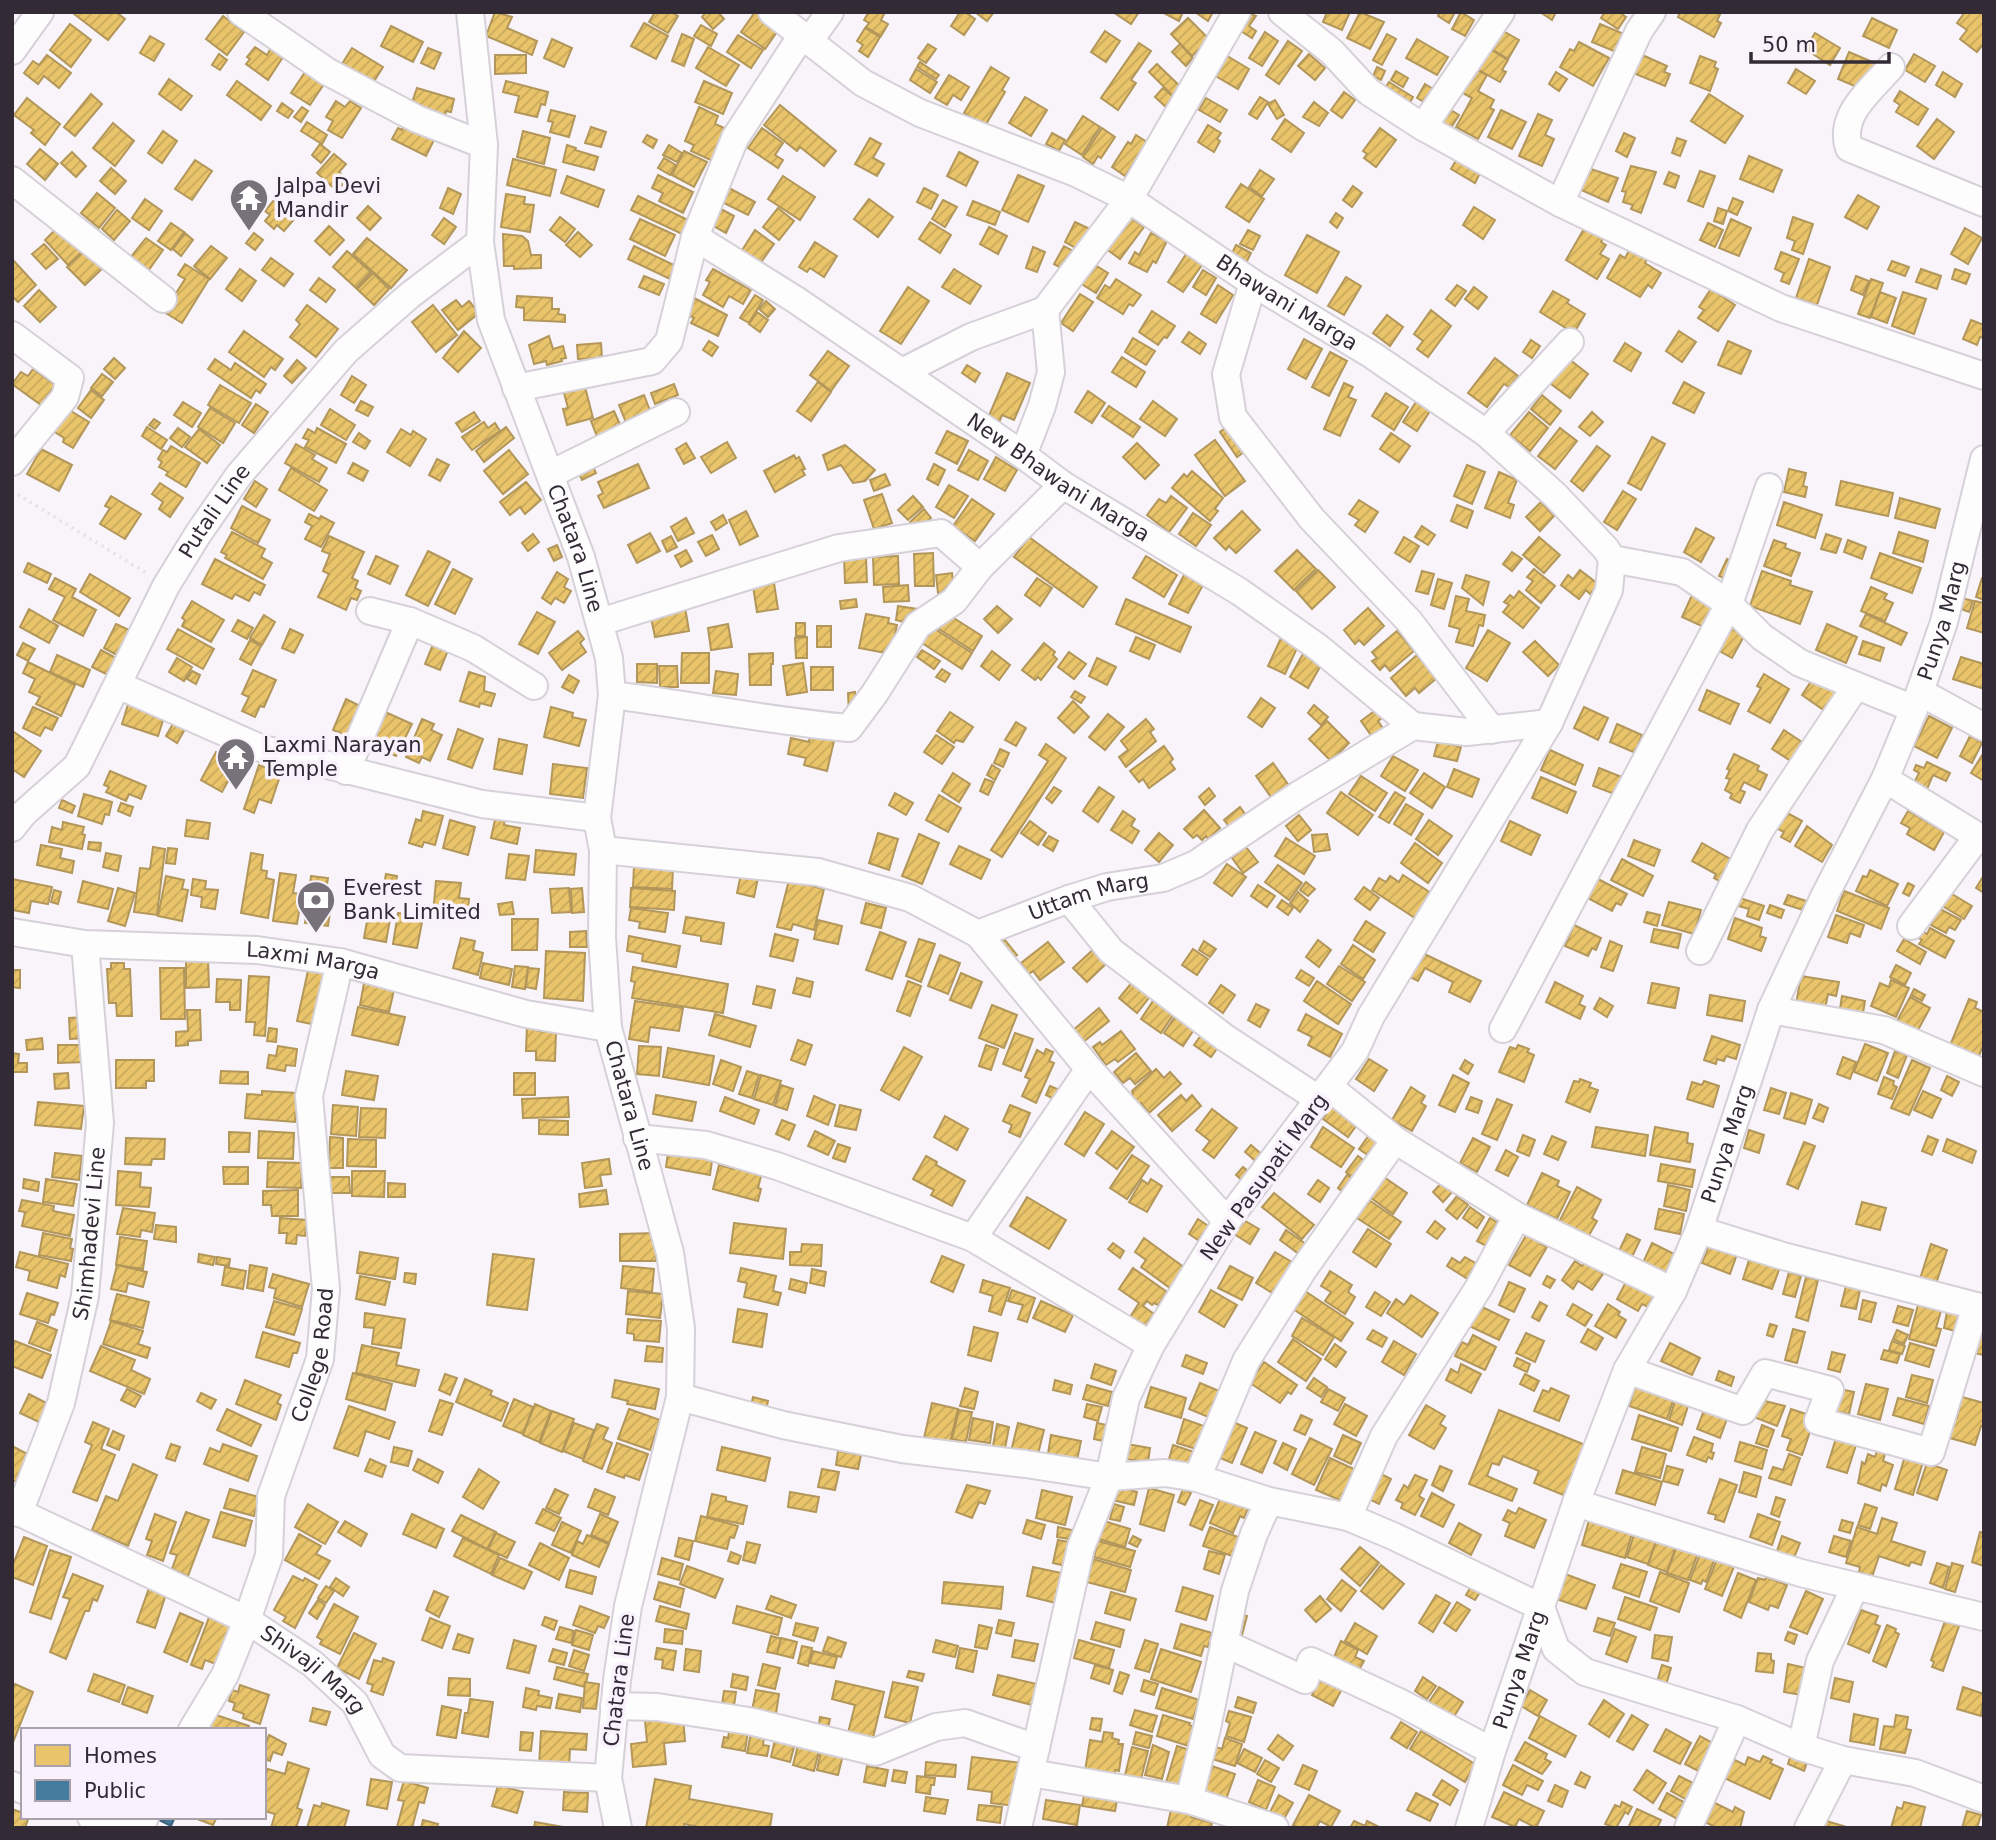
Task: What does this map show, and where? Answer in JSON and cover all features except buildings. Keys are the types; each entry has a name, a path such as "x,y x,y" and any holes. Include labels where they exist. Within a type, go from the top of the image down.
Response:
{"street":[{"path":"12,51 40,12"},
{"path":"241,12 328,72 417,119 484,145"},
{"name":"Chatara Line","path":"470,12 484,145 481,242 491,320 580,557 608,658 612,695 597,818 603,850 602,937 608,1028 670,1253 681,1328 680,1397 628,1606 614,1706 608,1778 618,1828"},
{"name":"Bhawani Marga","path":"772,12 863,83 920,113 1076,173 1129,199 1253,283 1372,355 1486,433 1555,495 1606,549 1612,559"},
{"path":"516,388 652,362 669,341 695,237 734,138 806,38 830,12"},
{"path":"902,372 971,337 1045,310 1129,199 1237,12"},
{"path":"1423,127 1501,12"},
{"path":"1560,203 1639,31 1651,12"},
{"path":"1297,17 1369,92 1423,127 1560,203 1781,308 1984,376"},
{"path":"1891,67 1853,110 1845,135 1849,148 1984,203"},
{"path":"12,180 163,299"},
{"name":"New Bhawani Marga","path":"695,237 796,300 1063,485 1240,592 1319,648 1413,726"},
{"name":"Putali Line","path":"16,815 77,766 166,586 239,475 346,351 410,295 481,242"},
{"path":"1253,283 1226,374 1233,417 1312,519 1409,621 1492,730"},
{"path":"1023,455 1042,407 1051,372 1045,310"},
{"path":"12,335 70,377 65,397 12,462"},
{"path":"1486,433 1570,342"},
{"path":"551,474 676,412"},
{"name":"Punya Marg","path":"1469,1828 1492,1751 1576,1503 1627,1370 1673,1291 1699,1230 1771,1010 1825,895 1885,779 1917,701 1944,622 1984,459"},
{"path":"612,695 849,728 875,693 918,625 954,601 980,567 1063,485"},
{"path":"1503,1029 1730,604 1769,487"},
{"path":"600,622 839,548 941,533 980,567"},
{"path":"1413,726 1467,732 1549,723 1609,590 1612,559 1682,572 1730,604 1762,637 1800,663 1856,686 1917,701 1984,727"},
{"path":"370,611 410,621 473,648 534,686"},
{"path":"346,771 410,621"},
{"path":"118,685 260,748 482,804 597,818"},
{"path":"1700,951 1760,830 1856,686"},
{"name":"New Pasupati Marg","path":"1018,1828 1081,1548 1109,1477 1126,1398 1151,1345 1227,1221 1355,1051 1371,1016 1549,723"},
{"name":"Uttam Marg","path":"978,934 1069,899 1107,887 1164,878 1196,864 1300,794 1413,726"},
{"path":"1885,779 1981,838 1911,926"},
{"path":"603,850 818,873 910,898 978,934 1089,1069 1227,1221"},
{"path":"1069,899 1111,951 1224,1037 1325,1094 1517,1216 1673,1291"},
{"name":"Laxmi Marga","path":"12,932 85,944 257,950 340,962 526,1014 608,1028"},
{"name":"Shimhadevi Line","path":"16,1511 61,1404 85,1296 100,1123 85,944"},
{"name":"College Road","path":"193,1728 225,1675 269,1556 271,1496 320,1359 326,1289 309,1096 340,962"},
{"path":"1771,1010 1884,1030 1984,1073"},
{"path":"973,1238 1089,1069"},
{"path":"637,1138 718,1148 777,1166 973,1238 1151,1345"},
{"path":"1197,1478 1246,1361 1303,1270 1395,1140"},
{"path":"1348,1517 1384,1436 1479,1287 1517,1216"},
{"path":"1627,1370 1743,1411 1765,1373 1830,1390 1818,1421 1931,1452 1980,1307 1783,1256 1699,1230"},
{"path":"680,1397 783,1425 902,1449 1109,1477 1165,1473 1197,1478 1269,1501 1348,1517 1541,1606 1556,1649 1585,1672 1737,1719 1801,1747 1843,1760 1915,1773 1984,1799"},
{"path":"1189,1800 1208,1728 1235,1591 1254,1534 1269,1501"},
{"path":"1576,1503 1801,1573 1984,1617"},
{"name":"Shivaji Marg","path":"16,1511 247,1620 313,1664 355,1703 382,1755 400,1768 608,1778"},
{"path":"1801,1747 1820,1661 1855,1587"},
{"path":"1224,1643 1305,1680 1311,1661 1399,1702 1492,1751"},
{"path":"614,1706 657,1707 749,1720 875,1752 936,1727 965,1723 1034,1761 1189,1800 1275,1828"},
{"path":"1688,1828 1737,1719"},
{"path":"1808,1828 1843,1760"},
{"path":"96,1819 119,1828"}],"path":[{"path":"12,491 166,586"}],"place":[{"name":"Jalpa Devi Mandir","path":"249,232"},
{"name":"Laxmi Narayan Temple","path":"236,791"},
{"name":"Everest Bank Limited","path":"316,934"}]}
